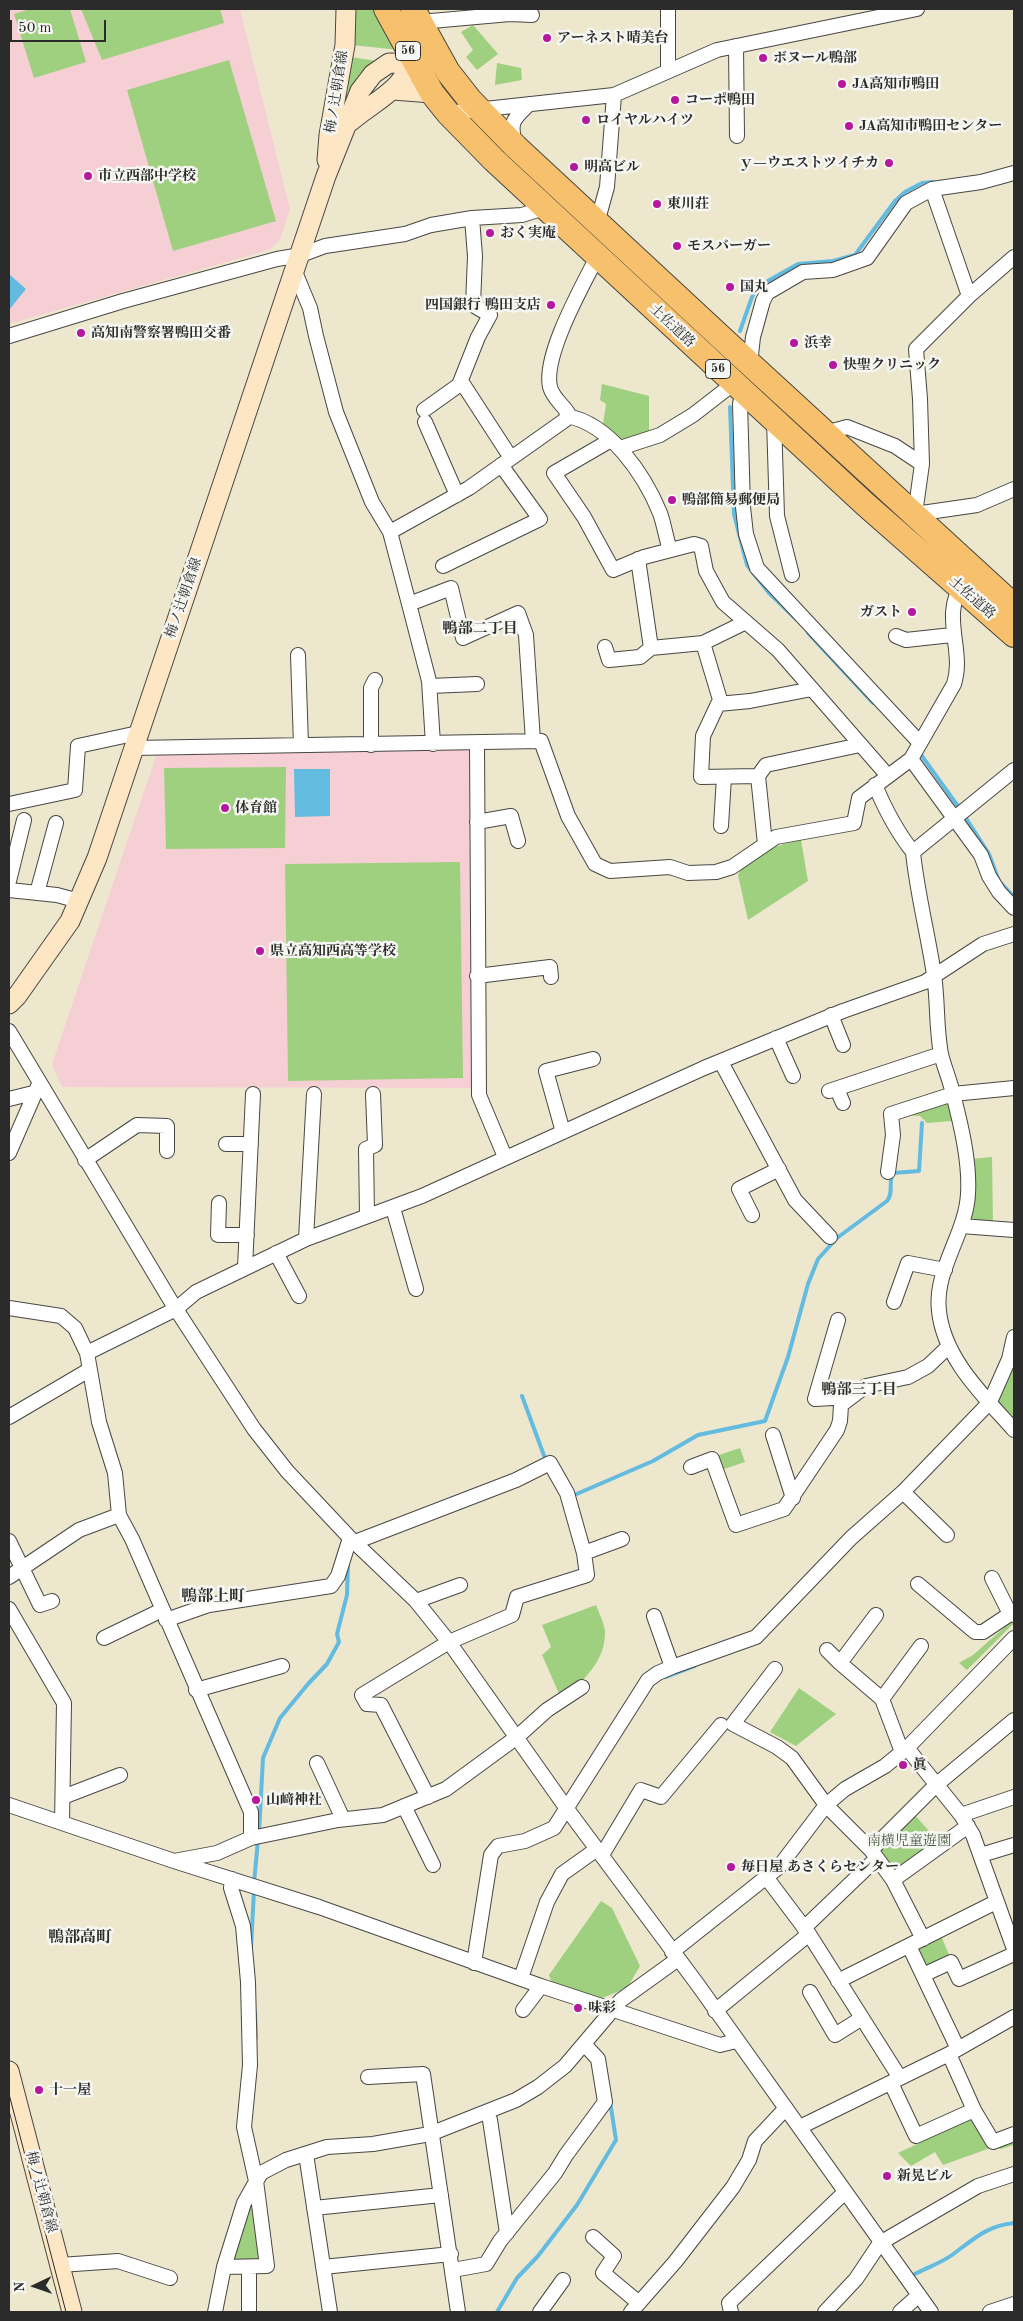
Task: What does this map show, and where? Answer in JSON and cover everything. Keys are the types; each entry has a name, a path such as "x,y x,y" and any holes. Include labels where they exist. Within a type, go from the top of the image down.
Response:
{"highway":[{"name":"土佐道路","path":"386,9 432,93 494,160 737,393 774,420 1014,635"},
{"name":"土佐道路","path":"413,13 443,65 470,100 492,113 516,147 1014,606"}],"main road":[{"name":"梅ノ辻朝倉線","path":"326,176 329,135 345,45 346,9"},
{"path":"413,13 413,61"},
{"name":"梅ノ辻朝倉線","path":"9,1004 17,996 70,921 97,858 135,740 326,176 349,122 366,107 393,90 413,61"},
{"path":"349,122 360,90 373,74 389,63 413,61 443,65"},
{"path":"393,90 432,93"},
{"name":"梅ノ辻朝倉線","path":"9,2071 72,2312"}],"street":[{"path":"668,9 668,70"},
{"path":"448,112 492,113 529,104 614,95 717,50 917,9"},
{"path":"413,13 532,15"},
{"path":"736,46 738,136"},
{"path":"597,223 608,187 614,95"},
{"path":"516,147 511,130 512,122 529,104"},
{"path":"492,113 494,160"},
{"path":"750,364 753,336 767,293 803,272 832,270 867,258 906,203 932,189 981,182 1014,173"},
{"path":"932,189 969,296"},
{"path":"9,336 123,301 277,259 298,263 325,246 405,234 431,225 472,218 522,215 544,208"},
{"path":"457,495 424,416 454,390 461,381 478,337 490,315 473,305 475,256 472,218"},
{"path":"390,532 457,495 555,429 565,420 568,413 551,390 549,379 550,362 558,338 597,257"},
{"path":"1014,257 969,296 916,348 922,464 915,514 977,505 1014,489"},
{"path":"298,263 336,412 372,502 390,532 430,686 433,744"},
{"path":"443,566 540,519 461,381"},
{"path":"888,776 778,650 723,602 706,571 701,546 694,544 670,550 638,559 613,570 584,517 554,473 616,444 660,435 737,393 746,534 757,568 920,743"},
{"path":"567,416 580,418 594,425 616,444 644,483 660,513 670,550"},
{"path":"774,420 777,516 792,574"},
{"path":"825,433 847,427 895,446 922,464"},
{"path":"638,559 651,648"},
{"path":"9,804 76,790 78,746 135,740 301,746 540,741 568,816 595,864 610,871 670,867 688,873 716,872 732,867 776,837 854,823 859,798 911,759 954,684 958,672 958,662 952,636 954,604 960,588 974,568"},
{"path":"409,604 451,588 463,638 518,614 526,635 533,741"},
{"path":"605,647 609,660 640,657 651,648 703,643 746,622"},
{"path":"896,636 906,640 952,636"},
{"path":"703,643 721,703"},
{"path":"298,655 301,746"},
{"path":"371,744 370,688 375,680"},
{"path":"430,686 477,684"},
{"path":"758,776 701,777 703,736 714,708 721,703 750,701 812,689"},
{"path":"477,743 479,1095 505,1157"},
{"path":"765,844 758,776 766,765 860,745"},
{"path":"911,759 982,855 989,876 999,892 1014,908"},
{"path":"913,852 1014,770"},
{"path":"721,826 724,777"},
{"path":"875,785 902,838 913,852 934,975 941,1054 953,1094 966,1156 968,1196 961,1226 945,1270 939,1297 939,1312 948,1347 958,1363 1014,1430"},
{"path":"477,822 511,816 518,841"},
{"path":"9,881 24,820"},
{"path":"37,893 56,822"},
{"path":"9,890 79,901"},
{"path":"87,1353 176,1309 196,1292 306,1239 393,1208 776,1038 832,1015 926,982 983,944 1014,934"},
{"path":"477,976 550,967 550,977"},
{"path":"832,1015 843,1045"},
{"path":"9,1031 36,1088 85,1160 176,1309 254,1430 287,1470 353,1540 416,1601 449,1642 567,1809 786,2108 844,2194 931,2312"},
{"path":"776,1038 793,1076"},
{"path":"843,1103 833,1090 941,1054"},
{"path":"563,1132 546,1071 593,1059"},
{"path":"721,1062 795,1200 830,1237"},
{"path":"9,1099 36,1088"},
{"path":"9,1153 36,1088"},
{"path":"888,1172 893,1135 890,1114 953,1094 1014,1088"},
{"path":"245,1268 253,1094"},
{"path":"306,1239 314,1094"},
{"path":"367,1216 366,1149 375,1145 373,1094"},
{"path":"85,1160 138,1125 167,1126 166,1151"},
{"path":"226,1144 251,1144"},
{"path":"752,1215 739,1189 779,1169"},
{"path":"219,1203 218,1235 247,1235"},
{"path":"393,1208 416,1289"},
{"path":"961,1226 1014,1230"},
{"path":"276,1253 299,1296"},
{"path":"894,1302 908,1263 945,1270"},
{"path":"9,1308 61,1316 75,1328 87,1353 99,1422 114,1474 119,1515 132,1539 196,1690 232,1766 251,1812 257,1837"},
{"path":"838,1320 815,1399 852,1397"},
{"path":"474,1963 491,1855 498,1846 525,1841 554,1828 648,1680 672,1667 756,1636 851,1538 906,1494 992,1405 1009,1359 1014,1337"},
{"path":"691,1467 712,1459 739,1531 784,1509 793,1498 837,1430 840,1421 841,1405 866,1386 908,1377 928,1366 948,1347"},
{"path":"9,1416 89,1370"},
{"path":"773,1435 793,1498"},
{"path":"104,1638 164,1615 209,1605 332,1586 353,1540 516,1480 550,1463 567,1493 584,1553 587,1575 517,1597 512,1615 449,1642 362,1695 367,1704 381,1705 428,1797"},
{"path":"906,1494 947,1535"},
{"path":"9,1578 80,1530 119,1515"},
{"path":"584,1553 622,1539"},
{"path":"9,1541 40,1605 52,1601"},
{"path":"918,1584 975,1632 983,1632 1012,1614 992,1578"},
{"path":"416,1601 460,1585"},
{"path":"9,1609 64,1703 62,1823"},
{"path":"840,1663 876,1615"},
{"path":"654,1616 672,1667"},
{"path":"215,2312 224,2267 244,2203 261,2173 286,2160 326,2147 372,2144 430,2134 487,2113 516,2100 538,2087 565,2066 621,2000 779,1867 826,1805 845,1790 885,1766 904,1750 1014,1638"},
{"path":"882,1699 920,1646"},
{"path":"827,1650 882,1699 904,1750 965,1821 981,1855 1014,1949"},
{"path":"196,1690 282,1666"},
{"path":"775,1669 733,1724 778,1747 792,1758 826,1805 874,1854 893,1880 923,1939"},
{"path":"174,1861 217,1853 257,1837 343,1819 383,1815 428,1797 446,1789 517,1737 547,1710 582,1687"},
{"path":"715,2011 806,1931 936,1785 1014,1722"},
{"path":"521,1978 547,1902 562,1874 599,1852 641,1790 660,1797 721,1725"},
{"path":"317,1763 343,1819"},
{"path":"62,1797 120,1775"},
{"path":"893,1880 965,1821 1014,1796"},
{"path":"9,1805 174,1861 319,1907 474,1963 720,2045 736,2041"},
{"path":"404,1806 434,1865"},
{"path":"981,1855 1014,1845"},
{"path":"766,1877 806,1931 862,2018 895,2080 916,2136 974,2110"},
{"path":"224,2267 267,2266 256,2181 244,2127 250,2065 247,1974 243,1926 231,1888 232,1879"},
{"path":"838,1981 996,1902"},
{"path":"909,1946 923,1974 974,2110 993,2142 1014,2134"},
{"path":"923,1974 951,1962 960,1979 1014,1954"},
{"path":"523,2010 541,1986"},
{"path":"810,1992 835,2035 862,2018"},
{"path":"800,2128 953,2052 1014,2017"},
{"path":"453,2270 486,2264 507,2233 556,2173 566,2155 604,2102 598,2059 584,2044"},
{"path":"368,2077 423,2074 430,2134 451,2254 458,2312"},
{"path":"592,2237 614,2256 603,2273 635,2308 675,2262 733,2187 749,2160 755,2141 786,2108"},
{"path":"487,2113 490,2120 507,2233"},
{"path":"306,2154 330,2312"},
{"path":"825,2312 856,2279 880,2243 978,2186 1014,2174"},
{"path":"730,2312 729,2303 844,2194"},
{"path":"314,2208 441,2195"},
{"path":"323,2267 451,2254"},
{"path":"60,2265 118,2261 170,2278"},
{"path":"249,2266 249,2312"},
{"path":"540,2312 563,2280"},
{"path":"900,2312 919,2295"},
{"path":"990,2312 1014,2304"}],"shaded area":[{"path":"9,9 240,9 290,209 280,240 269,250 9,324"},
{"path":"471,750 473,1088 62,1087 52,1064 157,753"}],"green space":[{"path":"30,9 70,9 86,62 34,78 14,14"},
{"path":"81,9 220,9 224,23 102,60"},
{"path":"352,9 379,9 399,50 352,45"},
{"path":"473,25 498,54 477,70 466,57 473,50 461,32"},
{"path":"351,57 377,61 361,72 347,99"},
{"path":"229,60 276,221 173,251 127,90"},
{"path":"497,63 521,68 522,80 495,85"},
{"path":"602,384 649,396 649,433 621,441 603,424 606,404 600,400"},
{"name":"体育館","path":"286,767 285,848 166,849 164,768"},
{"path":"801,840 808,881 748,920 738,875 749,861 765,851"},
{"path":"460,862 463,1078 288,1081 285,864"},
{"path":"949,1099 952,1121 927,1123 920,1116 899,1115"},
{"path":"992,1157 993,1225 965,1222 970,1159"},
{"path":"1014,1362 1014,1417 996,1402 1007,1383"},
{"path":"740,1448 745,1462 721,1470 716,1456"},
{"path":"596,1605 605,1631 602,1652 585,1678 561,1698 542,1655 551,1647 542,1625"},
{"path":"1014,1619 1014,1623 967,1670 959,1663 973,1655"},
{"path":"799,1688 836,1714 796,1746 770,1732"},
{"name":"南横児童遊園","path":"913,1813 938,1841 893,1874 874,1849"},
{"path":"601,1901 612,1908 640,1966 627,1988 602,1998 552,1983 549,1975"},
{"path":"941,1936 950,1957 926,1968 916,1947"},
{"path":"974,2117 992,2144 1014,2136 1014,2145 1001,2149 993,2147 943,2165 935,2152 911,2166 898,2153"},
{"path":"255,2207 261,2263 231,2264 237,2238 250,2208"}],"water":[{"path":"9,274 26,289 9,310"},
{"path":"294,769 330,769 330,816 295,817"}],"waterway":[{"path":"740,331 752,297 759,286 798,264 833,261 855,255 895,201 905,192 922,183 933,182"},
{"path":"730,407 734,514 747,565 769,593 797,620"},
{"path":"808,633 873,703"},
{"path":"919,752 960,809"},
{"path":"964,815 989,854 999,881 1014,897"},
{"path":"572,1496 653,1461 698,1435 765,1421 788,1357 808,1284 818,1259 837,1238 887,1201 893,1173 919,1171 922,1123"},
{"path":"522,1396 546,1461"},
{"path":"259,1833 263,1758 280,1718 327,1664 339,1642 337,1634 347,1595 348,1564"},
{"path":"666,1677 695,1666"},
{"path":"254,1883 258,1840"},
{"path":"251,1948 254,1890"},
{"path":"255,2012 256,2038"},
{"path":"497,2312 517,2278 538,2256 577,2205 616,2140 610,2101"},
{"path":"913,2275 948,2258 988,2230 1014,2223"}],"tram line":[{"path":"9,2094 66,2312"}],"place":[{"name":"アーネスト晴美台","path":"547,38"},
{"name":"ボヌール鴨部","path":"763,58"},
{"name":"JA高知市鴨田","path":"842,84"},
{"name":"コーポ鴨田","path":"675,100"},
{"name":"ロイヤルハイツ","path":"586,120"},
{"name":"JA高知市鴨田センター","path":"849,126"},
{"name":"ｙ―ウエストツイチカ","path":"889,163"},
{"name":"明高ビル","path":"574,167"},
{"name":"市立西部中学校","path":"88,176"},
{"name":"東川荘","path":"657,204"},
{"name":"おく実庵","path":"490,233"},
{"name":"モスバーガー","path":"677,246"},
{"name":"国丸","path":"730,287"},
{"name":"四国銀行 鴨田支店","path":"551,305"},
{"name":"高知南警察署鴨田交番","path":"81,333"},
{"name":"浜幸","path":"794,343"},
{"name":"快聖クリニック","path":"833,365"},
{"name":"鴨部簡易郵便局","path":"672,500"},
{"name":"ガスト","path":"912,612"},
{"name":"体育館","path":"225,808"},
{"name":"県立高知西高等学校","path":"260,951"},
{"name":"眞","path":"903,1765"},
{"name":"山﨑神社","path":"256,1800"},
{"name":"毎日屋 あさくらセンター","path":"731,1867"},
{"name":"味彩","path":"578,2008"},
{"name":"十一屋","path":"39,2090"},
{"name":"新晃ビル","path":"887,2176"}],"district":[{"name":"鴨部二丁目","path":"480,629"},
{"name":"鴨部三丁目","path":"859,1390"},
{"name":"鴨部上町","path":"213,1597"},
{"name":"鴨部高町","path":"80,1938"}]}
